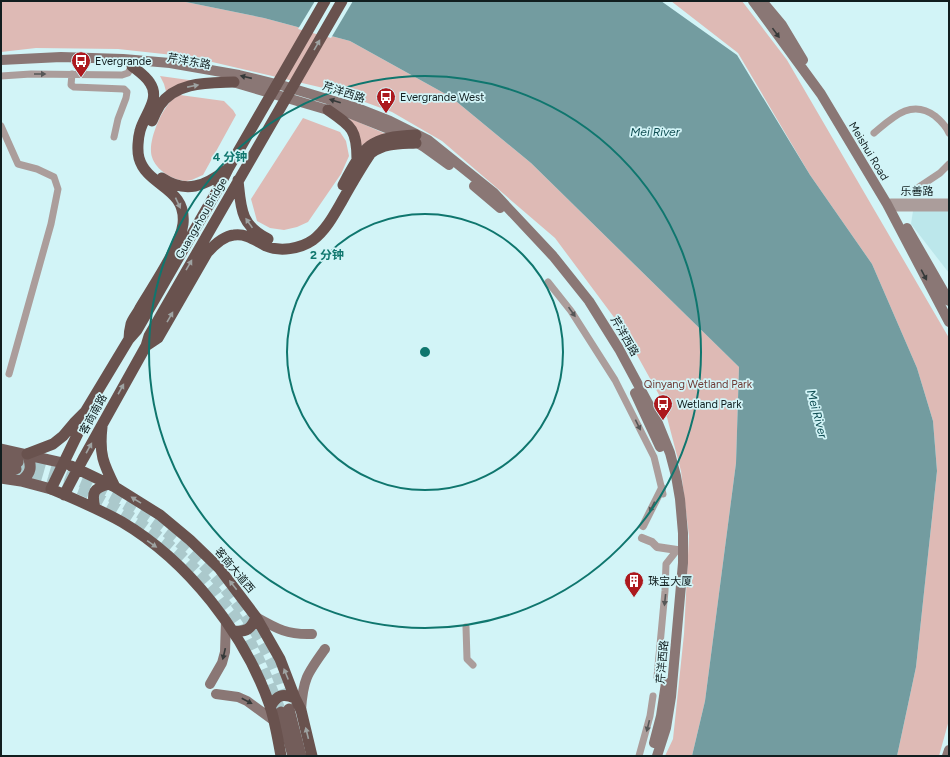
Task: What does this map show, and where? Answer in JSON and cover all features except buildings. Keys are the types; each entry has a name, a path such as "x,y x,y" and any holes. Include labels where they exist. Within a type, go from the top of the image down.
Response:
{"highway":[{"name":"Guangzhou Bridge","path":"129,339 137,330 218,189 228,168 325,1"},
{"name":"Guangzhou Bridge","path":"146,346 149,336 342,1"},
{"path":"138,64 159,85 162,94 160,105"},
{"path":"129,339 131,324 175,248 182,225 183,213 173,193 148,174 139,158 138,142 140,130 154,99 154,91 138,64"},
{"path":"228,168 215,179 206,184 194,187 181,186 169,183 160,177 146,156 145,148 148,128 160,105 169,95 191,85 234,82"},
{"path":"328,110 346,122 352,130 357,142 357,159"},
{"path":"238,180 240,204 243,214 256,233 268,239 279,242 291,242 303,238 323,221 357,159 369,146 389,137 404,135 416,139"},
{"path":"146,346 158,338 207,253 214,245 234,234 245,236 268,246 281,249 304,245 313,240 330,222 370,153 379,148 416,139"},
{"name":"客商南路","path":"51,489 81,427 85,412 129,339"},
{"name":"客商南路","path":"64,495 102,423 146,346"},
{"path":"27,454 53,444 64,436 85,412"},
{"path":"95,508 93,501 94,492 97,488 112,486 102,461 102,423"},
{"name":"客商大道西","path":"63,463 112,486 160,515 190,540 219,568 256,617 280,659 301,710 312,756"},
{"path":"51,489 95,508 123,523 157,547 186,573 211,601 234,631 246,651 270,707 281,713 281,756"},
{"path":"234,631 243,632 249,630 256,617"},
{"path":"270,707 277,697 281,695 288,695 295,698"}],"main road":[{"name":"Meishui Road","path":"753,1 821,94 891,206 949,322"},
{"name":"Meishui Road","path":"762,1 782,25 949,301"},
{"name":"芹洋东路","path":"1,60 61,57 138,64 234,82 298,100"},
{"name":"芹洋东路","path":"1,66 78,63 170,63 239,75 284,86"},
{"name":"芹洋西路","path":"284,86 357,108 390,121 458,171 497,205 534,244 582,301 618,356 657,438 665,460 674,500 676,550 675,593 661,716 650,756"},
{"name":"芹洋西路","path":"298,100 328,110 349,112 404,135"},
{"name":"芹洋西路","path":"416,139 428,140 494,193 553,256 589,301 619,349 655,416 670,453 680,499 683,532 683,563 669,711 666,728 657,756"},
{"path":"1,449 63,463"},
{"path":"21,481 30,471 31,466 27,454"},
{"path":"1,458 17,466 1,467"},
{"path":"1,478 21,481 51,489"},
{"path":"256,617 278,630 298,635 312,634"},
{"path":"210,684 222,662 225,652 226,620"},
{"path":"301,710 302,689 307,675 324,649"},
{"path":"216,694 238,697 281,713 301,756"},
{"path":"281,713 292,756"},
{"path":"947,756 949,750"}],"street":[{"path":"1,76 31,74 122,75 128,73 138,64"},
{"path":"72,74 71,85 74,87 124,89 128,92 118,119 114,137"},
{"path":"874,133 891,119 910,109 919,108 931,113 942,121 949,133"},
{"path":"1,126 18,164 54,177 58,189 50,224 9,374"},
{"path":"919,187 940,173 949,164"},
{"name":"乐善路","path":"891,206 949,202"},
{"name":"乐善路","path":"891,206 949,208"},
{"path":"548,282 571,311 615,380 654,457 663,491 643,526"},
{"path":"642,538 652,542 657,547 676,550 666,564 657,677"},
{"path":"466,627 467,659 473,665"},
{"path":"639,756 650,716 653,696"}],"shaded area":[{"path":"913,211 949,211 949,273 911,224"}],"green space":[{"name":"Qinyang Wetland Park","path":"1,1 181,1 264,18 350,41 451,97 531,163 739,367 736,463 705,701 692,756 665,756 673,739 684,634 689,536 681,471 663,402 622,328 555,238 442,141 392,112 332,90 191,57 118,49 36,48 1,52"},
{"path":"671,1 742,1 787,60 949,338 949,720 939,756 897,756 916,667 937,471 933,421 917,368 872,264 810,175 738,53"},
{"path":"160,76 196,81 167,95"},
{"path":"180,95 224,101 236,115 203,175 186,181 175,179 165,174 154,162 151,151 153,135 164,111 177,96"},
{"path":"303,118 340,132 346,141 349,156 341,174 308,222 297,227 284,230 270,228 257,221 251,199"},
{"path":"349,118 386,134 374,138 361,146 357,132"}],"water":[{"name":"Mei River","path":"181,1 661,1 737,55 810,175 872,264 917,368 933,421 937,471 916,667 897,756 692,756 705,701 736,463 739,367 531,163 451,97 350,41 264,18"}],"pier":[{"path":"315,1 353,1 331,38 298,29"}],"tunnel":[{"path":"18,462 68,477 101,491 160,527 187,550 212,574 234,601 254,630 274,667 289,709"},
{"path":"16,469 63,483 91,494 110,504 146,527 179,553 208,583 239,621 262,666 281,712"}],"place":[{"name":"Evergrande","path":"81,78"},
{"name":"Evergrande West","path":"386,114"},
{"name":"Wetland Park","path":"663,421"},
{"name":"珠宝大厦","path":"634,598"}]}
